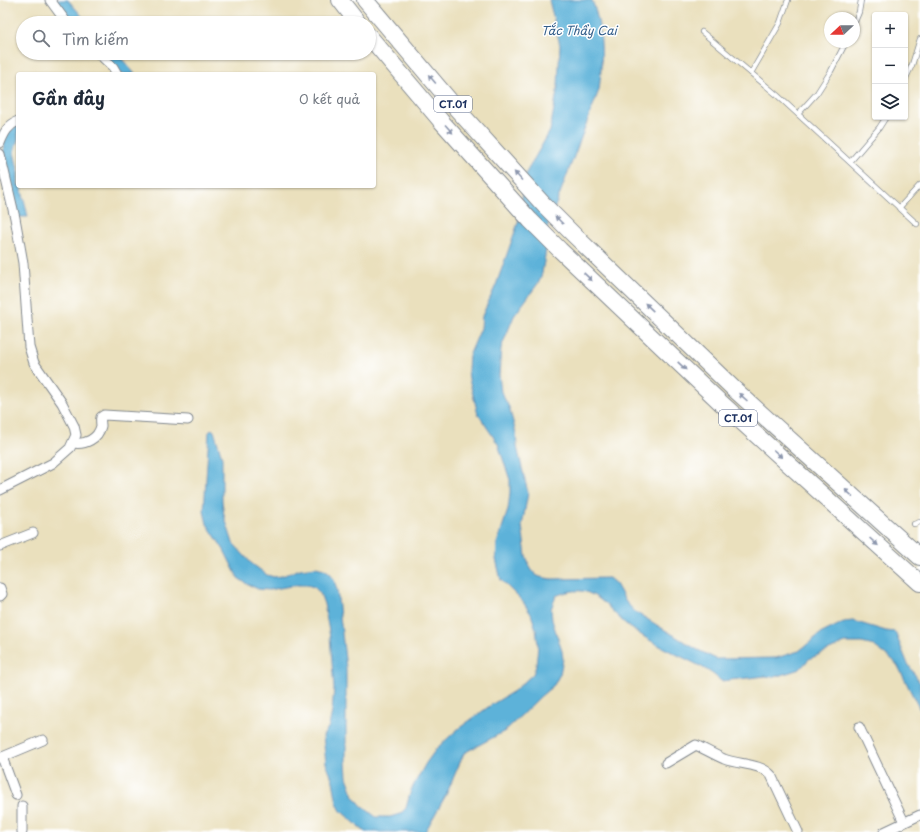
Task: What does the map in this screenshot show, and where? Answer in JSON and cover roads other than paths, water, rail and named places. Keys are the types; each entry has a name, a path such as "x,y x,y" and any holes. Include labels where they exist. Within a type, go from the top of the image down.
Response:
{"highway":[{"path":"340,0 353,16"},
{"name":"CT.01","path":"365,0 455,107 544,205 734,389 920,557"},
{"name":"CT.01","path":"376,44 441,121 530,220 560,250 720,402 920,583"}],"street":[{"path":"50,0 62,16"},
{"path":"105,60 116,72"},
{"path":"0,143 4,132 16,122"},
{"path":"0,154 24,263 29,348 34,363 62,403 74,426 76,435 70,448 53,463 0,490"},
{"path":"73,443 81,444 90,441 101,426 101,417 104,416 188,420"},
{"path":"0,546 33,533"},
{"path":"859,727 904,822"},
{"path":"16,795 1,758 43,740"},
{"path":"666,763 696,745 725,760 760,767 771,775 798,832"},
{"path":"22,806 22,832"},
{"path":"884,832 920,815"}],"lane":[{"path":"751,73 780,23 788,0"},
{"path":"859,12 861,0"},
{"path":"702,32 798,114 917,224"},
{"path":"908,74 920,39"},
{"path":"798,114 817,93 843,48"},
{"path":"850,162 884,120"},
{"path":"900,208 920,185"},
{"path":"914,524 920,522"}],"water":[{"path":"54,0 68,0 82,16 66,16"},
{"name":"Tắc Thầy Cai","path":"549,0 592,0 596,11 600,33 601,67 599,90 547,228 548,238 539,282 514,316 501,348 499,375 501,392 509,407 516,433 517,447 528,493 522,526 526,556 531,569 540,577 551,579 609,578 616,584 626,602 634,611 696,649 716,659 776,658 799,651 820,634 844,622 853,621 886,631 895,632 907,662 920,683 920,710 898,666 893,660 874,646 862,643 845,643 809,659 800,669 774,677 766,676 721,681 703,668 649,640 637,632 625,623 605,603 593,595 582,591 567,592 556,596 551,609 552,620 562,651 563,659 560,674 554,685 505,731 464,753 446,795 425,832 365,832 341,811 337,803 333,781 326,763 323,736 329,726 334,688 330,637 324,604 320,593 314,587 307,585 296,585 269,590 258,589 238,578 224,550 207,524 204,511 209,432 212,429 214,431 222,457 222,501 224,515 233,543 251,563 267,575 274,577 282,576 300,569 316,567 324,569 330,573 334,580 337,590 346,668 347,777 354,796 361,805 376,817 390,817 400,814 406,808 411,790 426,763 437,748 458,729 491,705 514,691 533,674 536,666 538,645 536,629 531,614 523,602 501,580 496,559 497,543 508,510 510,480 498,444 478,414 468,370 469,356 481,328 482,316 496,285 518,223 526,173 550,131 558,86 560,45"},
{"path":"107,60 123,60 133,72 118,72"},
{"path":"16,127 16,146 14,152 16,161 16,188 21,188 28,217 18,217 8,178 3,148 5,138"}]}
